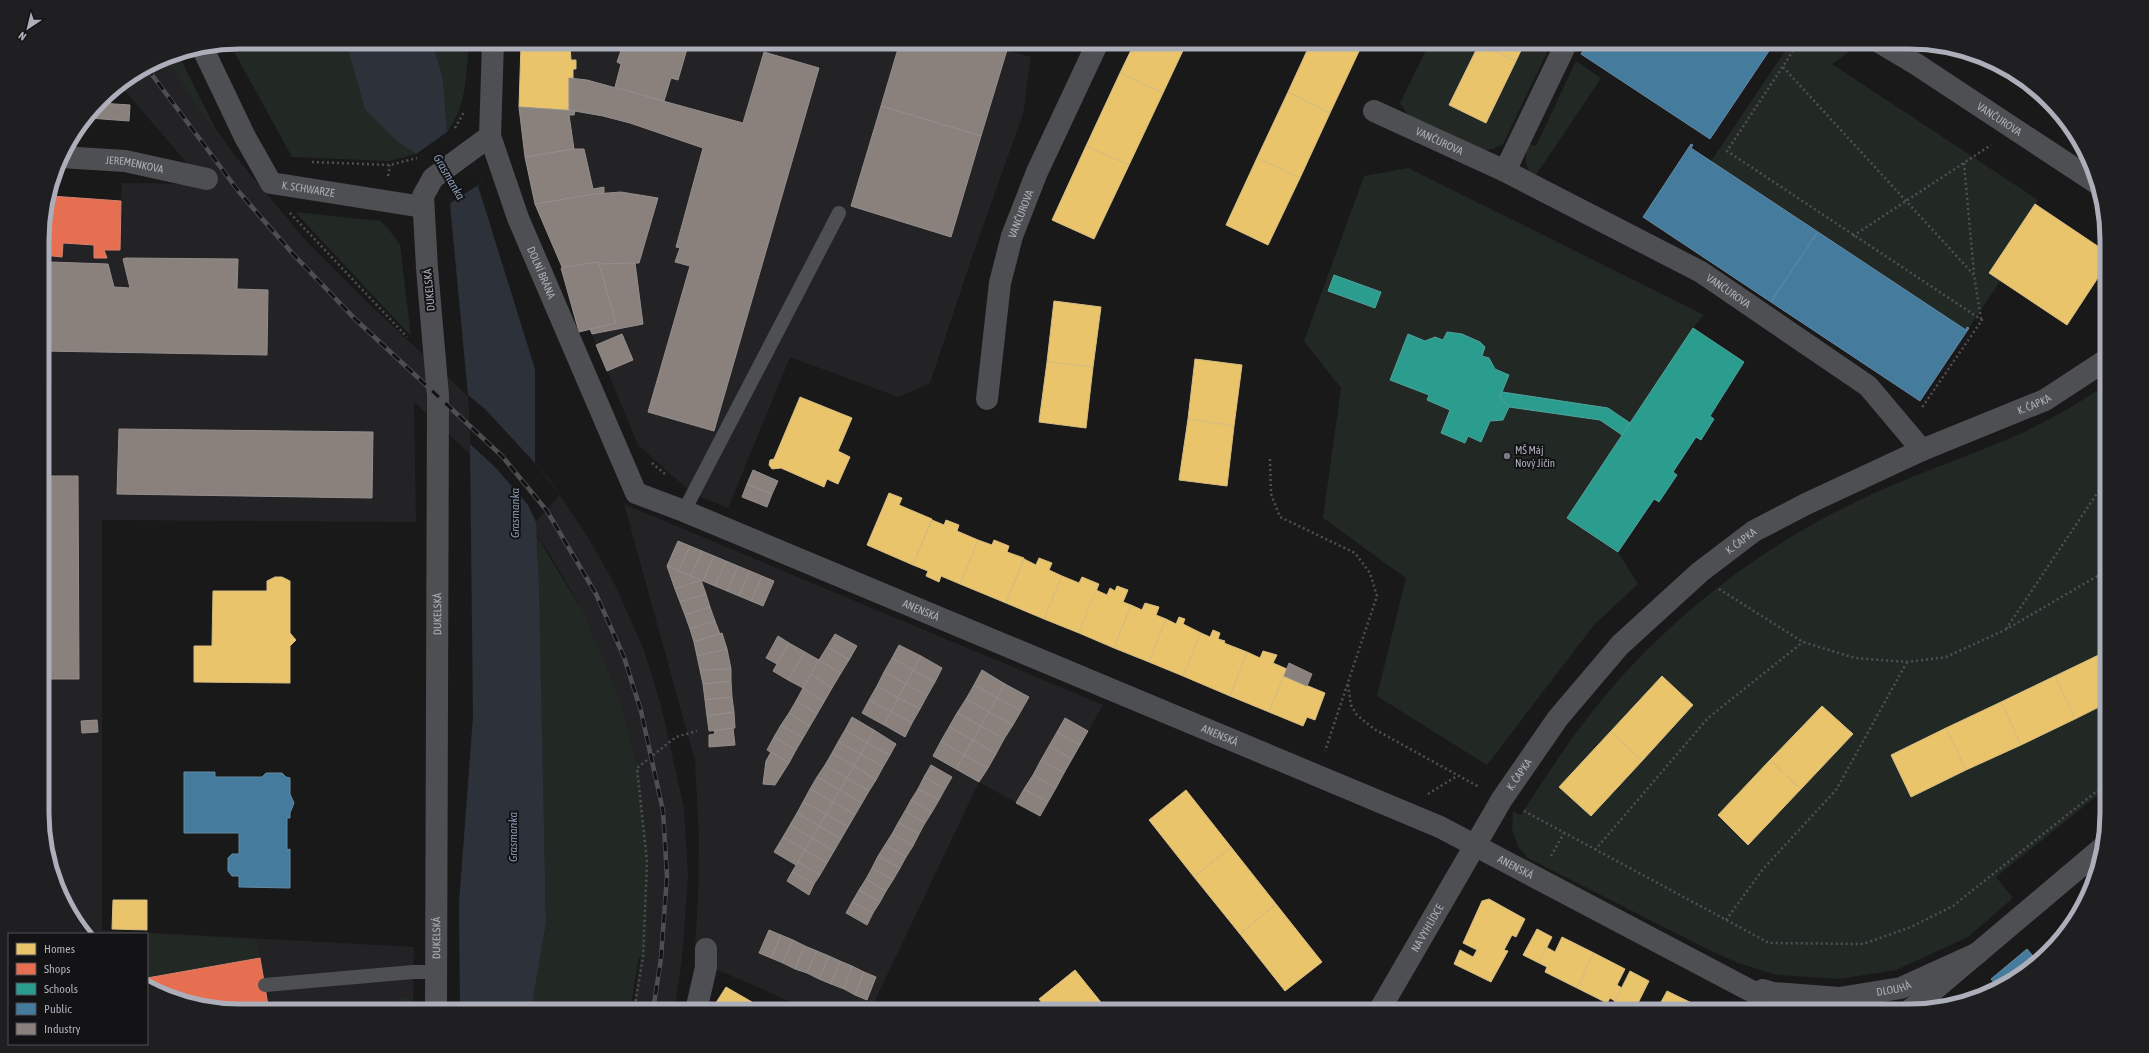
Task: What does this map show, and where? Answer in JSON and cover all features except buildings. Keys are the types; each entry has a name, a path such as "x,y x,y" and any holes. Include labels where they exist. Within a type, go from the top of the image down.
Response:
{"street":[{"name":"DOLNÍ BRÁNA","path":"493,49 490,136 518,218 636,493"},
{"name":"VANČUROVA","path":"987,399 1000,283 1012,236 1037,172 1095,49"},
{"path":"1506,171 1564,49"},
{"name":"VANČUROVA","path":"1891,49 2090,179"},
{"name":"K. SCHWARZE","path":"205,53 245,137 271,183 423,212"},
{"name":"VANČUROVA","path":"1374,110 1506,171 1701,272 1868,386 1922,450"},
{"path":"423,212 423,196 433,178 490,136"},
{"name":"JEREMENKOVA","path":"68,158 125,161 208,179"},
{"name":"DUKELSKÁ","path":"423,212 438,396 436,1004"},
{"name":"K. ČAPKA","path":"1476,846 1502,799 1558,718 1620,645 1700,572 1754,531 1806,504 1922,450 2045,400 2100,364"},
{"name":"ANENSKÁ","path":"636,493 687,504 1440,828 1776,1004"},
{"name":"NA VYHLÍDCE","path":"1383,1004 1476,846"},
{"name":"DLOUHÁ","path":"1917,1004 2095,854"},
{"path":"698,1004 706,967 706,949"},
{"name":"DLOUHÁ","path":"1731,980 1773,993 1840,998 1901,988 1978,953"}],"lane":[{"path":"687,504 839,213"},
{"path":"265,985 413,972 436,972"}],"path":[{"path":"1795,49 1727,151 1853,236 1982,320"},
{"path":"1783,67 1908,200 1974,275"},
{"path":"1853,236 1994,143"},
{"path":"305,162 390,165 418,158"},
{"path":"1925,414 1919,411 1982,320 1974,275 1964,163"},
{"path":"271,183 284,206 411,342"},
{"path":"646,458 687,504"},
{"path":"1270,459 1272,494 1280,517 1355,553 1370,573 1377,596 1348,686 1322,760 1315,775"},
{"path":"2005,630 2100,489"},
{"path":"1714,585 1730,598 1803,642 1855,658 1907,662 1946,657 2005,630 2100,575"},
{"path":"1595,850 1708,718 1803,642"},
{"path":"1726,921 1763,869 1836,790 1907,662"},
{"path":"1348,686 1351,705 1357,715 1374,729 1456,776 1502,799 1769,943 1863,944 1911,927 1953,906 2100,789"},
{"path":"635,1004 643,958 647,862 637,768 676,737 697,731"},
{"path":"1422,797 1456,776"}],"shaded area":[{"path":"233,49 350,49 398,142 416,154 389,161 292,157"},
{"path":"434,49 468,49 462,101 454,122 447,132 443,78"},
{"path":"570,49 1002,49 1031,57 1023,114 972,257 930,383 898,397 790,357 728,508 692,493 638,445 590,329 579,332 562,267 535,204 525,157 519,107 568,110 569,78 573,78 573,69 576,69 576,61 571,60"},
{"path":"1427,49 1549,49 1503,144 1493,149 1481,151 1428,128 1407,114 1400,103"},
{"path":"1786,49 1846,49 1850,51 1832,64 2038,200 1990,273 2000,281 1969,328 1967,327 1966,330 1711,161"},
{"path":"180,59 224,145 168,63"},
{"path":"1576,61 1601,78 1534,178 1528,169 1526,161 1528,143 1536,146"},
{"path":"169,63 236,157 306,241 368,303 517,442 550,480 587,536 615,585 644,650 661,706 684,808 688,876 682,960 675,1004 633,1004 641,955 578,603 552,558 517,505 487,470 414,402 416,522 102,520 102,930 414,947 413,1004 228,1004 179,994 152,982 148,933 91,933 81,919 59,874 49,825 49,228 53,203 55,196 121,201 122,183 205,184 123,89 144,75"},
{"name":"MŠ Máj Nový Jičín","path":"1408,168 1704,315 1693,328 1630,423 1502,392 1509,375 1495,369 1489,358 1482,356 1485,347 1471,338 1447,332 1443,340 1435,337 1425,341 1408,334 1390,380 1429,395 1427,400 1450,410 1441,433 1465,443 1468,436 1481,442 1490,421 1503,420 1509,407 1600,420 1622,435 1568,517 1618,552 1638,584 1594,625 1487,765 1377,696 1406,578 1323,518 1341,388 1304,341 1364,176","holes":["1334,275 1381,292 1375,308 1328,291"]},
{"path":"295,212 380,221 387,227 400,245 411,336"},
{"path":"2100,389 2100,794 1996,877 2013,898 1968,937 1896,970 1839,979 1777,975 1738,963 1707,949 1528,858 1519,848 1512,830 1513,811 1521,815 1578,730 1627,670 1670,628 1723,583 1750,563 1838,510 1927,471 2022,433"},
{"path":"624,504 1103,705 1040,816 979,782 873,1004 796,1004 718,970 694,964 698,898 699,838 695,761"},
{"path":"537,536 584,614 619,698 640,779 649,862 647,958 639,957 631,1004 532,1004 546,923"},
{"path":"102,931 140,933 102,933"},
{"path":"148,933 256,939 260,958 148,978"},
{"path":"398,998 413,998 413,1004 398,1004"}],"water":[{"name":"Grasmanka","path":"348,49 434,49 443,78 447,132 478,172 483,182 478,186 535,369 535,463 560,495 536,522 539,589 546,923 532,1004 460,1004 459,903 473,717 470,444 468,395 450,204 452,202 444,194 416,154 398,142 365,109"}],"pier":[{"path":"447,132 478,172 483,182 452,202 444,194 416,154"},
{"path":"468,395 485,409 535,463 560,495 536,522 528,505 496,468 470,444"}],"railway":[{"path":"150,72 239,192 293,254 354,318 502,456 547,511 596,594 624,657 641,711 663,811 667,876 661,958 654,1004"}],"place":[{"name":"MŠ Máj Nový Jičín","path":"1507,456"}]}
